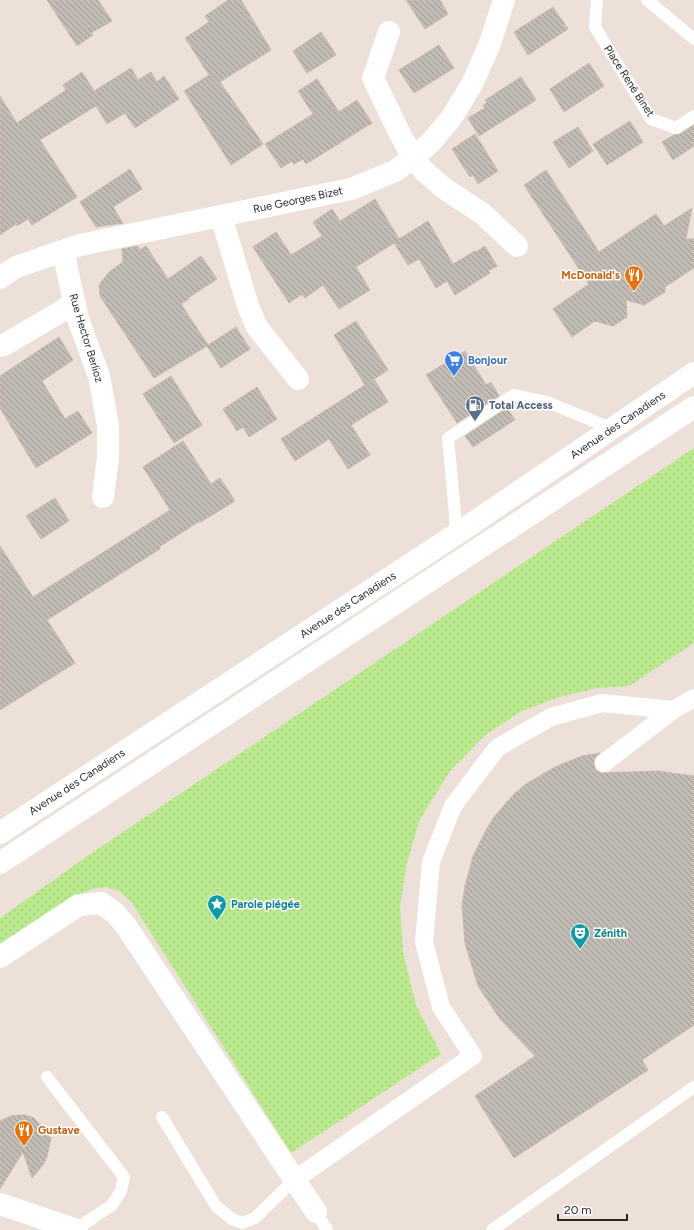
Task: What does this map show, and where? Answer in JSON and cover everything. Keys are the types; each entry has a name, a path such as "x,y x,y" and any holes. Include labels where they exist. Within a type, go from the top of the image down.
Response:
{"street":[{"name":"Rue Georges Bizet","path":"0,278 16,267 80,245 351,189 395,171 413,158 432,141 452,117 472,84 489,46 504,0"},
{"path":"389,32 373,78 413,158 424,171 445,189 483,214 517,246"},
{"path":"221,216 248,306 257,327 298,379"},
{"name":"Rue Hector Berlioz","path":"63,251 78,319 99,376 108,426 108,458 104,497"},
{"path":"0,346 6,344 75,303"},
{"name":"Avenue des Canadiens","path":"1,831 455,535 694,373"},
{"path":"0,863 694,407"},
{"path":"604,763 673,710 694,698"},
{"path":"294,1180 473,1056 441,1007 424,942 431,862 453,806 497,748 551,717 602,704 673,710"},
{"path":"0,957 79,905 101,903 115,913 126,926 321,1221"},
{"path":"0,1204 76,1230"}],"lane":[{"name":"Place René Binet","path":"597,0 595,27 651,119 676,128 694,116"},
{"path":"647,0 694,39"},
{"path":"455,535 448,438 514,395 547,402 612,428"},
{"path":"47,1077 124,1177 121,1191 112,1204 76,1230"},
{"path":"492,1230 694,1087"},
{"path":"162,1117 216,1206 232,1220 242,1222 255,1218 294,1180"}],"green space":[{"path":"694,448 694,643 629,686 597,688 556,698 520,712 484,736 450,771 420,819 407,862 400,907 403,952 416,1005 441,1054 291,1153 132,903 119,891 105,887 91,889 0,947 0,918 86,857"}],"building":[{"path":"47,0 98,0 112,21 91,33 93,35 77,46"},
{"path":"228,0 241,0 271,50 220,82 263,144 231,165 184,91 209,75 185,38 209,22 205,16"},
{"path":"406,0 440,0 448,14 425,29"},
{"path":"553,7 568,29 528,55 514,32"},
{"path":"321,32 336,55 307,73 293,51"},
{"path":"439,45 454,68 414,93 399,70"},
{"path":"589,63 604,86 564,112 550,89"},
{"path":"131,68 138,80 151,72 157,82 164,76 179,99 135,128 125,113 107,124 96,106 40,140 77,197 32,225 28,219 17,226 16,224 0,235 0,96 17,123 66,90 63,85 82,72 94,91"},
{"path":"521,77 536,100 479,136 468,118 485,108 483,105 487,103 485,100"},
{"path":"317,79 339,112 357,100 372,123 306,164 303,159 294,164 292,161 281,168 265,144 313,114 298,91"},
{"path":"630,121 643,142 607,165 593,144"},
{"path":"694,125 694,146 673,160 662,142 674,135 680,134"},
{"path":"578,127 593,151 569,168 553,142"},
{"path":"475,134 498,171 478,184 473,175 470,177 452,149"},
{"path":"130,169 142,189 113,207 123,223 96,227 80,202"},
{"path":"546,170 599,252 656,214 664,226 692,208 686,239 694,239 694,268 665,287 665,292 644,305 626,300 627,317 613,326 595,321 572,337 553,309 589,284 524,185"},
{"path":"375,199 399,239 428,221 453,264 485,246 497,266 488,271 490,273 455,295 447,281 436,288 419,259 408,265 394,243 356,267 370,290 339,309 323,285 305,298 302,294 289,303 253,247 276,232 291,255 322,236 313,222 332,209 340,221"},
{"path":"138,246 140,250 146,246 168,279 201,256 217,279 181,304 208,345 236,327 250,349 221,368 207,346 154,378 100,296 99,285 109,272 123,262 122,249"},
{"path":"356,321 388,370 365,385 334,335"},
{"path":"59,337 73,360 42,381 65,419 78,411 92,433 36,468 0,408 0,376"},
{"path":"465,351 486,385 491,382 499,396 457,423 426,375"},
{"path":"171,376 202,425 174,443 143,394"},
{"path":"374,379 388,402 351,425 370,455 348,469 329,439 295,461 281,439"},
{"path":"257,387 277,419 249,437 243,427 237,431 223,409"},
{"path":"507,408 515,420 473,447 465,436"},
{"path":"183,441 211,484 220,478 235,501 201,522 200,521 159,547 160,549 47,620 75,663 0,710 0,546 33,597 170,510 143,467"},
{"path":"55,498 69,521 41,539 26,516"},
{"name":"Zénith","path":"600,753 594,759 594,764 595,769 600,773 658,771 694,776 694,1025 642,1060 648,1070 514,1158 475,1096 535,1056 500,1019 478,986 465,943 462,905 465,886 473,856 486,830 494,817 514,794 526,784 555,767 582,756"},
{"name":"Gustave","path":"25,1115 34,1118 51,1138 47,1157 43,1165 32,1178 23,1152 0,1189 0,1121 11,1116"}],"place":[{"name":"McDonald's","path":"634,292"},
{"name":"Bonjour","path":"454,377"},
{"name":"Total Access","path":"475,422"},
{"name":"Parole piégée","path":"217,921"},
{"name":"Zénith","path":"580,950"},
{"name":"Gustave","path":"24,1147"}]}
